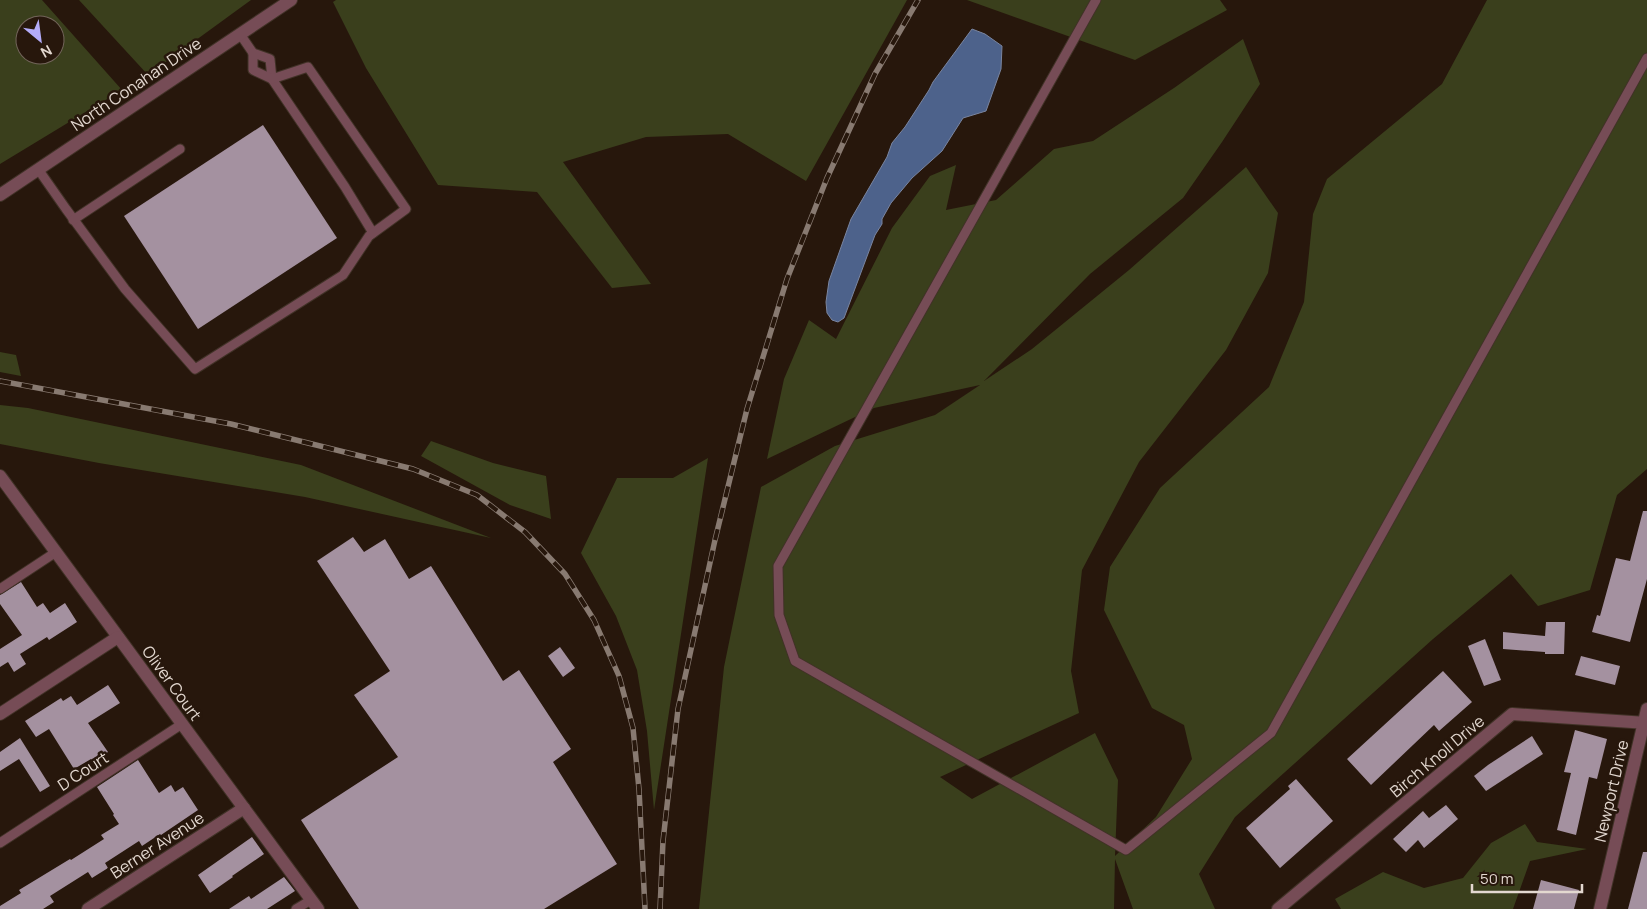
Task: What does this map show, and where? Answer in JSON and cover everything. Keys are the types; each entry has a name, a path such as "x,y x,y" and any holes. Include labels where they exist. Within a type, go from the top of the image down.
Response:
{"street":[{"name":"North Conahan Drive","path":"0,195 291,0"},
{"name":"Oliver Court","path":"0,476 314,904"},
{"path":"0,714 118,637"},
{"name":"Newport Drive","path":"1600,909 1647,709"},
{"name":"Birch Knoll Drive","path":"1278,909 1512,714 1645,723"},
{"name":"Berner Avenue","path":"88,909 244,808"}],"lane":[{"path":"1096,0 778,566 779,615 795,661 1126,850 1271,733 1647,58"},
{"path":"240,34 253,52 270,59 272,79 344,187 372,233"},
{"path":"38,169 125,289 195,369 343,275 369,236 406,209 308,67 272,79 253,70 253,52"},
{"path":"74,220 180,149"},
{"path":"0,589 56,552"},
{"name":"D Court","path":"0,843 182,724"},
{"path":"296,909 314,904"}],"green space":[{"path":"0,0 42,0 55,15 15,15 15,65 65,65 65,26 122,90 0,164"},
{"path":"79,0 251,0 148,75"},
{"path":"336,0 907,0 806,181 728,134 646,137 563,162 651,284 612,288 537,192 438,185 366,68 333,2"},
{"path":"967,0 1220,0 1227,10 1135,60"},
{"path":"1487,0 1647,0 1647,469 1617,495 1590,590 1538,606 1511,574 1433,639 1235,817 1199,874 1215,909 1133,909 1115,859 1114,909 699,909 724,667 761,487 835,446 935,415 980,385 874,408 767,459 784,379 809,320 836,339 892,228 930,176 956,165 946,210 996,200 1054,149 1093,141 1174,88 1243,39 1260,84 1183,198 1090,274 984,381 1032,349 1129,270 1246,167 1278,213 1268,273 1226,350 1139,462 1082,570 1071,671 1079,713 940,777 972,799 1095,733 1118,780 1115,856 1156,817 1192,759 1184,725 1152,708 1104,610 1110,567 1160,488 1269,387 1304,302 1313,214 1327,179 1442,84"},
{"path":"0,352 16,355 21,376 0,372"},
{"path":"0,405 28,408 301,465 491,538 305,497 99,463 0,444"},
{"path":"431,441 493,463 546,476 551,519 510,505 421,456"},
{"path":"708,458 654,810 647,731 637,670 616,616 581,553 617,478 673,478"},
{"path":"1525,824 1537,842 1587,849 1530,861 1513,909 1341,909 1335,899 1383,872 1424,888 1463,878 1491,843"}],"water":[{"path":"972,29 985,34 1002,46 1001,69 986,111 963,118 942,151 912,178 891,203 875,235 844,318 838,322 832,320 827,313 826,302 829,281 851,219 887,157 892,143"}],"building":[{"path":"263,125 337,238 198,329 124,216"},
{"path":"1643,511 1647,511 1647,579 1630,642 1592,632 1597,615 1600,616 1616,558 1630,561"},
{"path":"353,537 364,552 385,539 409,579 431,566 503,681 519,670 571,749 553,762 617,864 544,909 359,909 301,820 398,757 354,695 390,671 317,561"},
{"path":"21,582 37,607 43,603 50,613 65,603 77,622 49,640 47,637 20,654 26,664 14,672 8,662 0,667 0,649 22,635 0,604 0,595"},
{"path":"1546,622 1565,622 1564,654 1545,654 1545,652 1503,649 1503,632 1545,636"},
{"path":"1485,639 1501,680 1484,686 1468,646"},
{"path":"560,647 575,668 563,677 548,656"},
{"path":"1581,656 1620,666 1615,685 1575,675"},
{"path":"1443,671 1472,702 1439,731 1434,725 1371,785 1347,759"},
{"path":"108,685 120,703 88,723 108,752 74,769 49,729 36,737 25,721 61,698 63,701 71,696 77,705"},
{"path":"1575,730 1607,739 1597,779 1589,777 1576,835 1557,830 1571,773 1564,772"},
{"path":"1532,736 1543,754 1486,791 1474,776"},
{"path":"20,738 50,786 40,792 19,759 0,771 0,752"},
{"path":"138,760 159,793 171,785 175,792 183,787 198,810 142,846 139,841 105,863 108,868 92,878 88,872 50,896 54,902 43,909 0,909 0,906 21,893 19,890 104,839 101,835 119,824 97,787"},
{"path":"1296,779 1333,821 1280,868 1246,828 1290,789 1288,786"},
{"path":"1446,805 1458,819 1424,848 1418,840 1406,852 1393,839 1423,811 1429,818"},
{"path":"252,837 264,854 210,893 198,875"},
{"path":"1643,852 1647,852 1647,909 1628,909"},
{"path":"284,877 295,891 267,909 229,909 249,896 251,899"},
{"path":"1541,880 1579,890 1574,909 1533,909"}],"railway":[{"path":"660,909 663,841 678,709 715,540 747,409 787,279 827,178 875,74 918,0"},
{"path":"0,381 231,424 413,469 477,495 525,532 565,574 594,620 619,676 633,728 639,789 645,909"}]}
